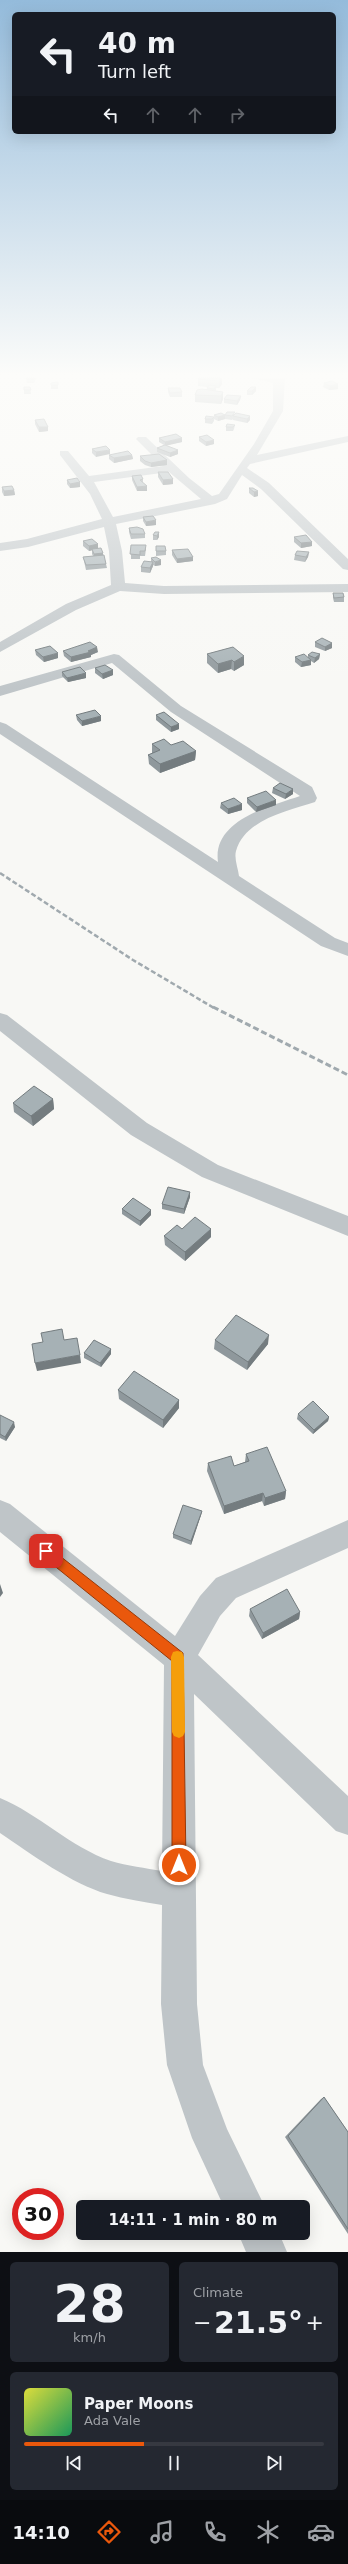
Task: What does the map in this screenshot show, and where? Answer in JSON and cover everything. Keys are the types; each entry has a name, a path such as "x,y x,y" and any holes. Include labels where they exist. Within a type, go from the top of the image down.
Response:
{"street":[{"path":"87,483 96,494 109,522 116,560 118,587"},
{"path":"190,483 211,501"},
{"path":"0,547 28,543 109,522 211,501 223,496 231,483"},
{"path":"262,483 348,566"},
{"path":"0,648 71,607 118,587 164,590 348,588"},
{"path":"0,692 114,658 176,709 306,791 309,798 247,822 236,832 227,853 231,879"},
{"path":"0,727 328,942 348,950"},
{"path":"0,1020 139,1129 210,1171 348,1226"},
{"path":"0,1514 179,1658 348,1819"},
{"path":"242,2200 211,2138 185,2064 179,2004 179,1658 210,1606 226,1588 348,1534"},
{"path":"0,1814 53,1849 107,1877 179,1892"},
{"path":"261,2240 267,2252"}],"building":[{"path":"135,483 144,483 147,486 137,487"},
{"path":"12,486 14,490 4,491 2,487"},
{"path":"249,488 253,488 258,491 254,492"},
{"path":"153,516 156,520 146,522 143,517"},
{"path":"137,527 143,529 145,534 131,534 129,528"},
{"path":"155,532 159,532 157,536 153,535"},
{"path":"306,535 312,542 301,543 294,537"},
{"path":"92,539 98,544 89,546 83,541"},
{"path":"131,545 146,545 145,551 140,551 140,555 130,554"},
{"path":"156,546 165,546 166,551 156,551"},
{"path":"101,548 103,553 94,554 92,549"},
{"path":"188,549 193,557 177,559 172,550"},
{"path":"297,551 309,552 306,557 295,555"},
{"path":"104,555 106,564 86,565 83,557"},
{"path":"156,557 161,560 155,562 151,558"},
{"path":"144,561 153,562 150,568 141,567"},
{"path":"333,593 343,593 344,597 334,598"},
{"path":"322,638 332,643 325,647 315,642"},
{"path":"90,642 97,647 88,651 91,652 71,657 63,651"},
{"path":"50,646 58,653 43,657 35,650"},
{"path":"233,647 244,656 234,662 232,660 218,664 207,654"},
{"path":"312,652 320,654 315,658 308,655"},
{"path":"304,654 311,660 302,662 295,657"},
{"path":"105,665 113,670 102,674 95,668"},
{"path":"80,667 86,673 67,678 62,672"},
{"path":"95,710 101,716 82,721 76,715"},
{"path":"164,712 179,724 171,727 156,715"},
{"path":"164,739 171,745 183,741 196,751 160,764 148,755 160,750 152,744"},
{"path":"280,783 293,789 286,794 273,788"},
{"path":"266,791 276,800 257,807 247,798"},
{"path":"234,798 242,804 228,809 221,803"},
{"path":"34,1086 53,1099 31,1116 13,1103"},
{"path":"168,1187 190,1192 184,1209 162,1204"},
{"path":"133,1198 151,1210 140,1221 122,1209"},
{"path":"195,1217 211,1229 185,1252 164,1236 177,1225 182,1229"},
{"path":"236,1315 269,1335 248,1362 215,1340"},
{"path":"62,1329 64,1340 77,1338 80,1355 35,1363 32,1344 43,1342 41,1333"},
{"path":"94,1340 111,1349 100,1363 84,1353"},
{"path":"134,1371 179,1400 163,1420 118,1390"},
{"path":"313,1401 329,1417 314,1430 298,1414"},
{"path":"0,1415 14,1422 5,1437 0,1434"},
{"path":"267,1447 286,1491 265,1498 263,1493 224,1506 208,1463 231,1456 234,1466 249,1461 246,1454"},
{"path":"183,1505 202,1511 191,1541 173,1534"},
{"path":"287,1589 300,1612 263,1633 250,1609"},
{"path":"324,2097 348,2132 348,2229 288,2136"}],"railway":[{"path":"0,873 133,960 214,1008"},
{"path":"213,1007 348,1075"}],"slow traffic":[{"path":"177,1657 179,1658 179,1732"}],"route":[{"path":"46,1551 179,1658 179,1865"}]}
